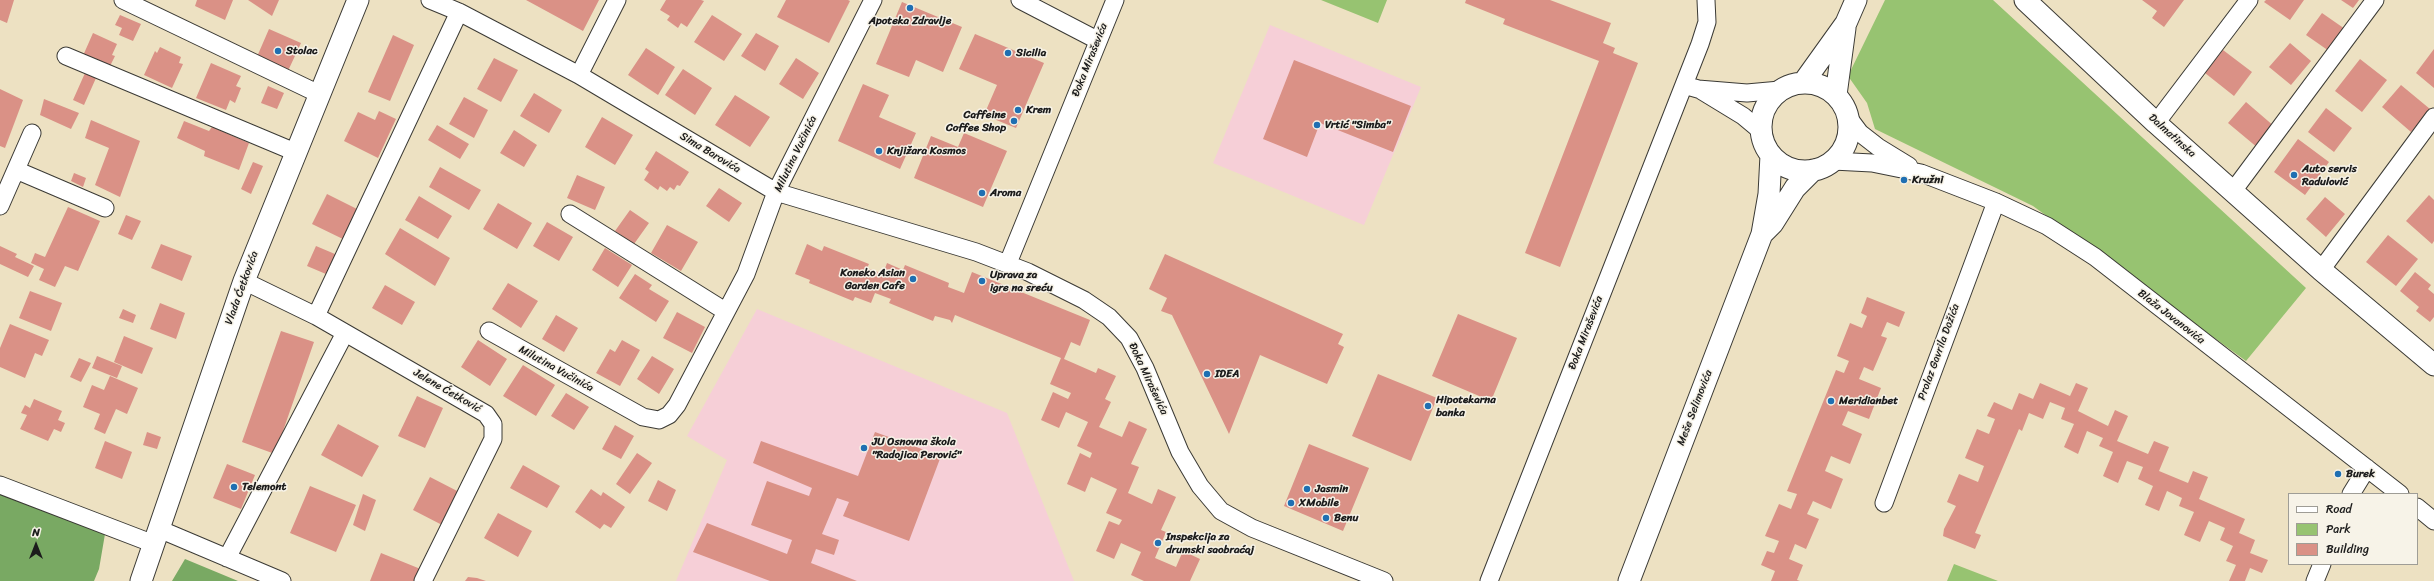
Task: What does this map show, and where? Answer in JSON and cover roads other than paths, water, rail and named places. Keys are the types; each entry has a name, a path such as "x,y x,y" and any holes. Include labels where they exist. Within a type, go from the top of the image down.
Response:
{"street":[{"path":"123,0 318,94"},
{"name":"Vlada Ćetkovića","path":"141,581 244,281 318,94 358,0"},
{"name":"Sima Barovića","path":"430,0 459,12 579,75 776,192 976,252 1008,264"},
{"path":"579,75 617,0"},
{"name":"Milutina Vučinića","path":"489,331 643,417 659,420 669,415 677,405 725,310 746,274 776,192 873,0"},
{"path":"1020,0 1097,40"},
{"name":"Đoka Miraševića","path":"1115,0 1097,40 1008,264 1084,300 1109,317 1129,338 1145,368 1180,452 1200,486 1221,511 1252,528 1384,581"},
{"name":"Đoka Miraševića","path":"1489,581 1691,87 1707,22 1706,0"},
{"path":"1803,83 1846,23 1856,0"},
{"name":"Dalmatinska","path":"2025,0 2156,122 2321,270 2431,357"},
{"path":"2156,122 2249,0"},
{"path":"2233,190 2375,0"},
{"path":"316,316 459,12"},
{"path":"1836,95 1846,23"},
{"path":"66,56 295,152"},
{"path":"1691,87 1747,93 1780,90 1803,83 1815,84 1836,95 1844,105 1848,117 1846,143 1833,161 1812,170 1790,168 1771,155 1764,143 1761,131 1761,119 1765,108 1780,90"},
{"path":"1691,87 1743,116 1761,131"},
{"name":"Blaža Jovanovića","path":"1848,117 1860,132 1878,147 1922,173 1996,202 2047,226 2095,257 2399,493"},
{"path":"2321,270 2434,117"},
{"path":"0,206 32,133"},
{"name":"Meše Selimovića","path":"1628,581 1762,234 1769,194 1771,155"},
{"name":"Blaža Jovanovića","path":"1833,161 1872,163 1922,173"},
{"path":"16,170 104,208"},
{"name":"Meše Selimovića","path":"1762,234 1773,223 1795,188 1812,170"},
{"name":"Prolaz Gavrila Dožića","path":"1884,503 1996,202"},
{"path":"570,214 725,310"},
{"name":"Jelene Ćetković","path":"244,281 316,316 486,414 493,424 493,439 423,581"},
{"path":"227,558 345,333"},
{"path":"2352,493 2367,468"},
{"path":"0,485 227,558 282,581"},
{"path":"2418,508 2434,521"},
{"path":"2315,581 2322,565"}],"place":[{"name":"Apoteka Zdravlje","path":"910,8"},
{"name":"Stolac","path":"278,51"},
{"name":"Sicilia","path":"1008,53"},
{"name":"Krem","path":"1018,110"},
{"name":"Caffeine Coffee Shop","path":"1014,121"},
{"name":"Vrtić \"Simba\"","path":"1317,125"},
{"name":"Knjižara Kosmos","path":"879,151"},
{"name":"Auto servis Radulović","path":"2294,175"},
{"name":"Kružni","path":"1904,180"},
{"name":"Aroma","path":"982,193"},
{"name":"Koneko Asian Garden Cafe","path":"913,279"},
{"name":"Uprava za igre na sreću","path":"982,281"},
{"name":"IDEA","path":"1207,374"},
{"name":"Meridianbet","path":"1831,401"},
{"name":"Hipotekarna banka","path":"1428,406"},
{"name":"JU Osnovna škola \"Radojica Perović\"","path":"864,448"},
{"name":"Burek","path":"2338,474"},
{"name":"Telemont","path":"234,487"},
{"name":"Jasmin","path":"1307,489"},
{"name":"XMobile","path":"1291,503"},
{"name":"Benu","path":"1326,518"},
{"name":"Inspekcija za drumski saobraćaj","path":"1158,543"}]}
